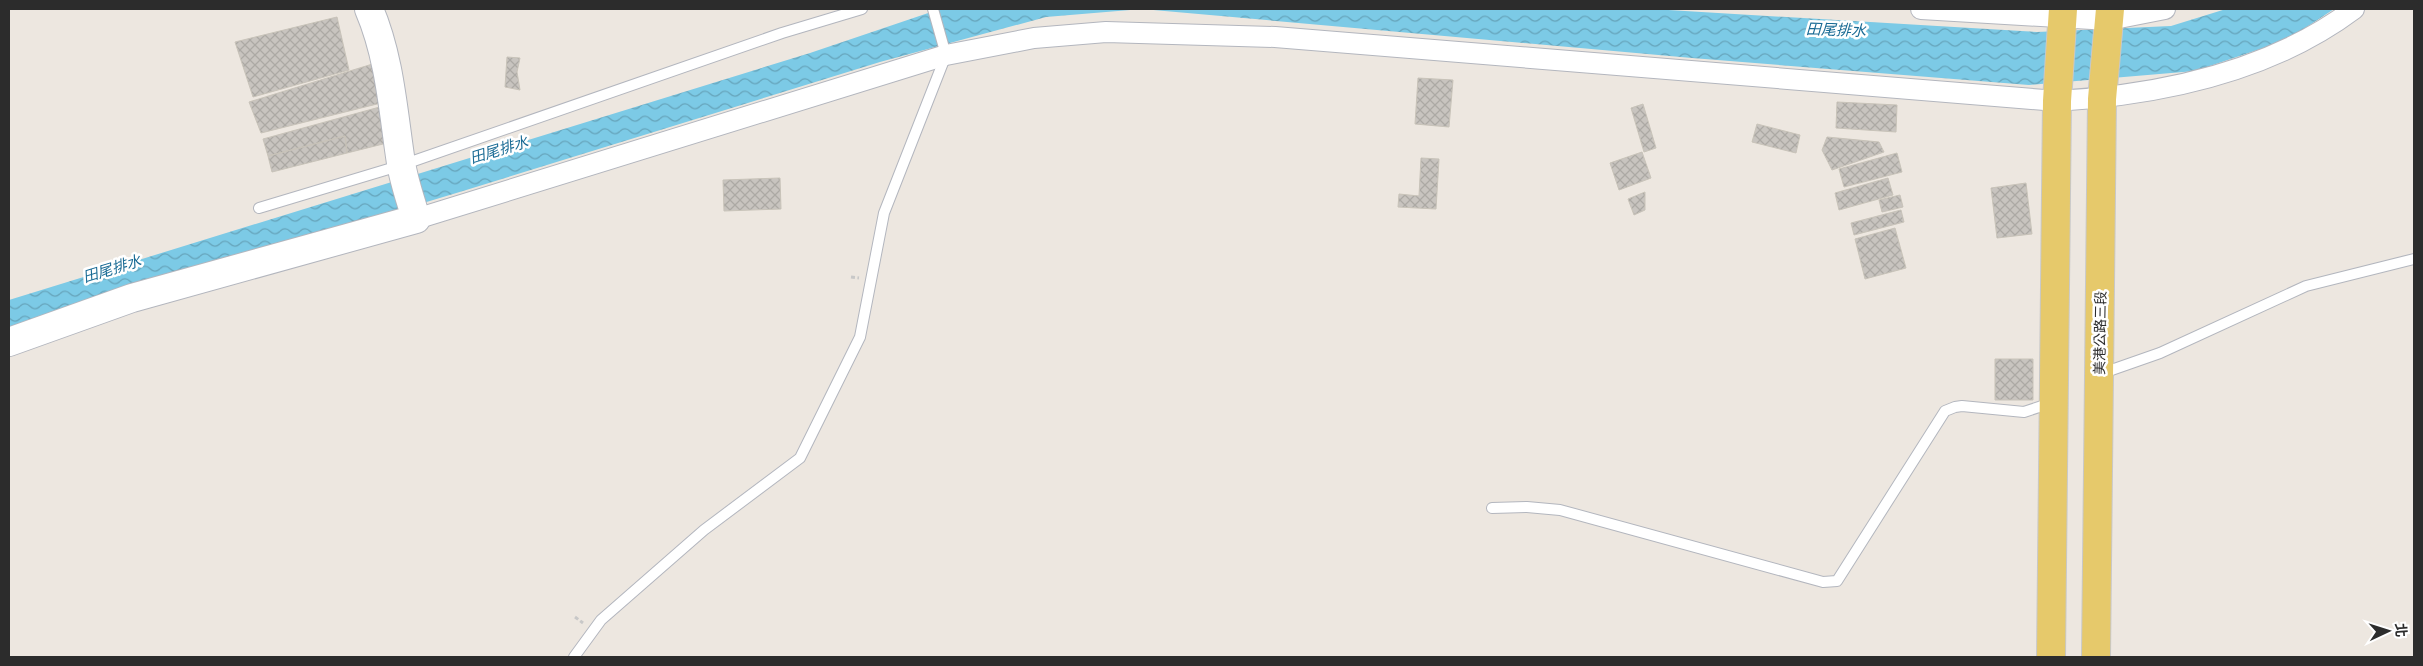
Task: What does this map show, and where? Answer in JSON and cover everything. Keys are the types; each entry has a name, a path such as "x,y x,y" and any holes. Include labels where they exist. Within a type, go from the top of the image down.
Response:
{"main road":[{"path":"2050,657 2057,101 2063,13"},
{"name":"美港公路三段","path":"2096,657 2102,98 2110,14"}],"street":[{"path":"369,9 375,22 391,86 402,166 416,219"},
{"path":"1921,9 2110,14 2165,9"},
{"path":"9,342 132,298 416,219 946,55 1034,38 1106,32 1275,38 2057,101 2102,98 2193,81 2242,67 2292,48 2354,9"}],"lane":[{"path":"259,208 402,166 782,32 862,9"},
{"path":"574,657 601,620 704,530 800,458 860,337 884,213 946,55 933,9"},
{"path":"2100,374 2160,353 2306,286 2414,259"},
{"path":"1492,508 1527,507 1560,510 1823,582 1837,581 1945,412 1962,406 2024,412 2054,402"}],"water":[{"name":"田尾排水","path":"940,9 1142,9 1046,17 880,62 463,191 9,328 9,300 810,53"},
{"name":"田尾排水","path":"1142,9 1652,9 2037,32 2171,26 2226,9 2334,9 2287,40 2195,71 2029,85 1692,58"}],"building":[{"path":"337,17 349,70 253,97 235,42"},
{"path":"507,57 520,58 517,72 520,90 505,87"},
{"path":"379,62 385,102 261,133 249,102"},
{"path":"1418,78 1453,80 1449,127 1415,124"},
{"path":"1837,102 1897,105 1896,132 1836,128"},
{"path":"1643,104 1656,148 1644,152 1631,108"},
{"path":"387,105 395,141 347,153 345,136 268,156 263,139"},
{"path":"1757,124 1800,135 1796,153 1752,142"},
{"path":"345,136 347,153 272,172 268,156"},
{"path":"1827,137 1879,142 1884,152 1832,170 1822,150"},
{"path":"1642,152 1651,178 1619,190 1610,163"},
{"path":"1897,153 1902,172 1844,187 1839,169"},
{"path":"1421,158 1439,159 1436,209 1398,207 1399,194 1419,196"},
{"path":"780,178 781,209 724,211 723,180"},
{"path":"1888,178 1893,195 1839,210 1835,193"},
{"path":"2026,183 2032,234 1997,238 1991,188"},
{"path":"1645,192 1645,210 1634,215 1628,199"},
{"path":"1900,195 1903,207 1882,212 1879,200"},
{"path":"1901,210 1904,222 1854,235 1851,223"},
{"path":"1895,228 1906,268 1865,279 1855,239"},
{"path":"1995,359 2033,359 2033,400 1995,400"}]}
